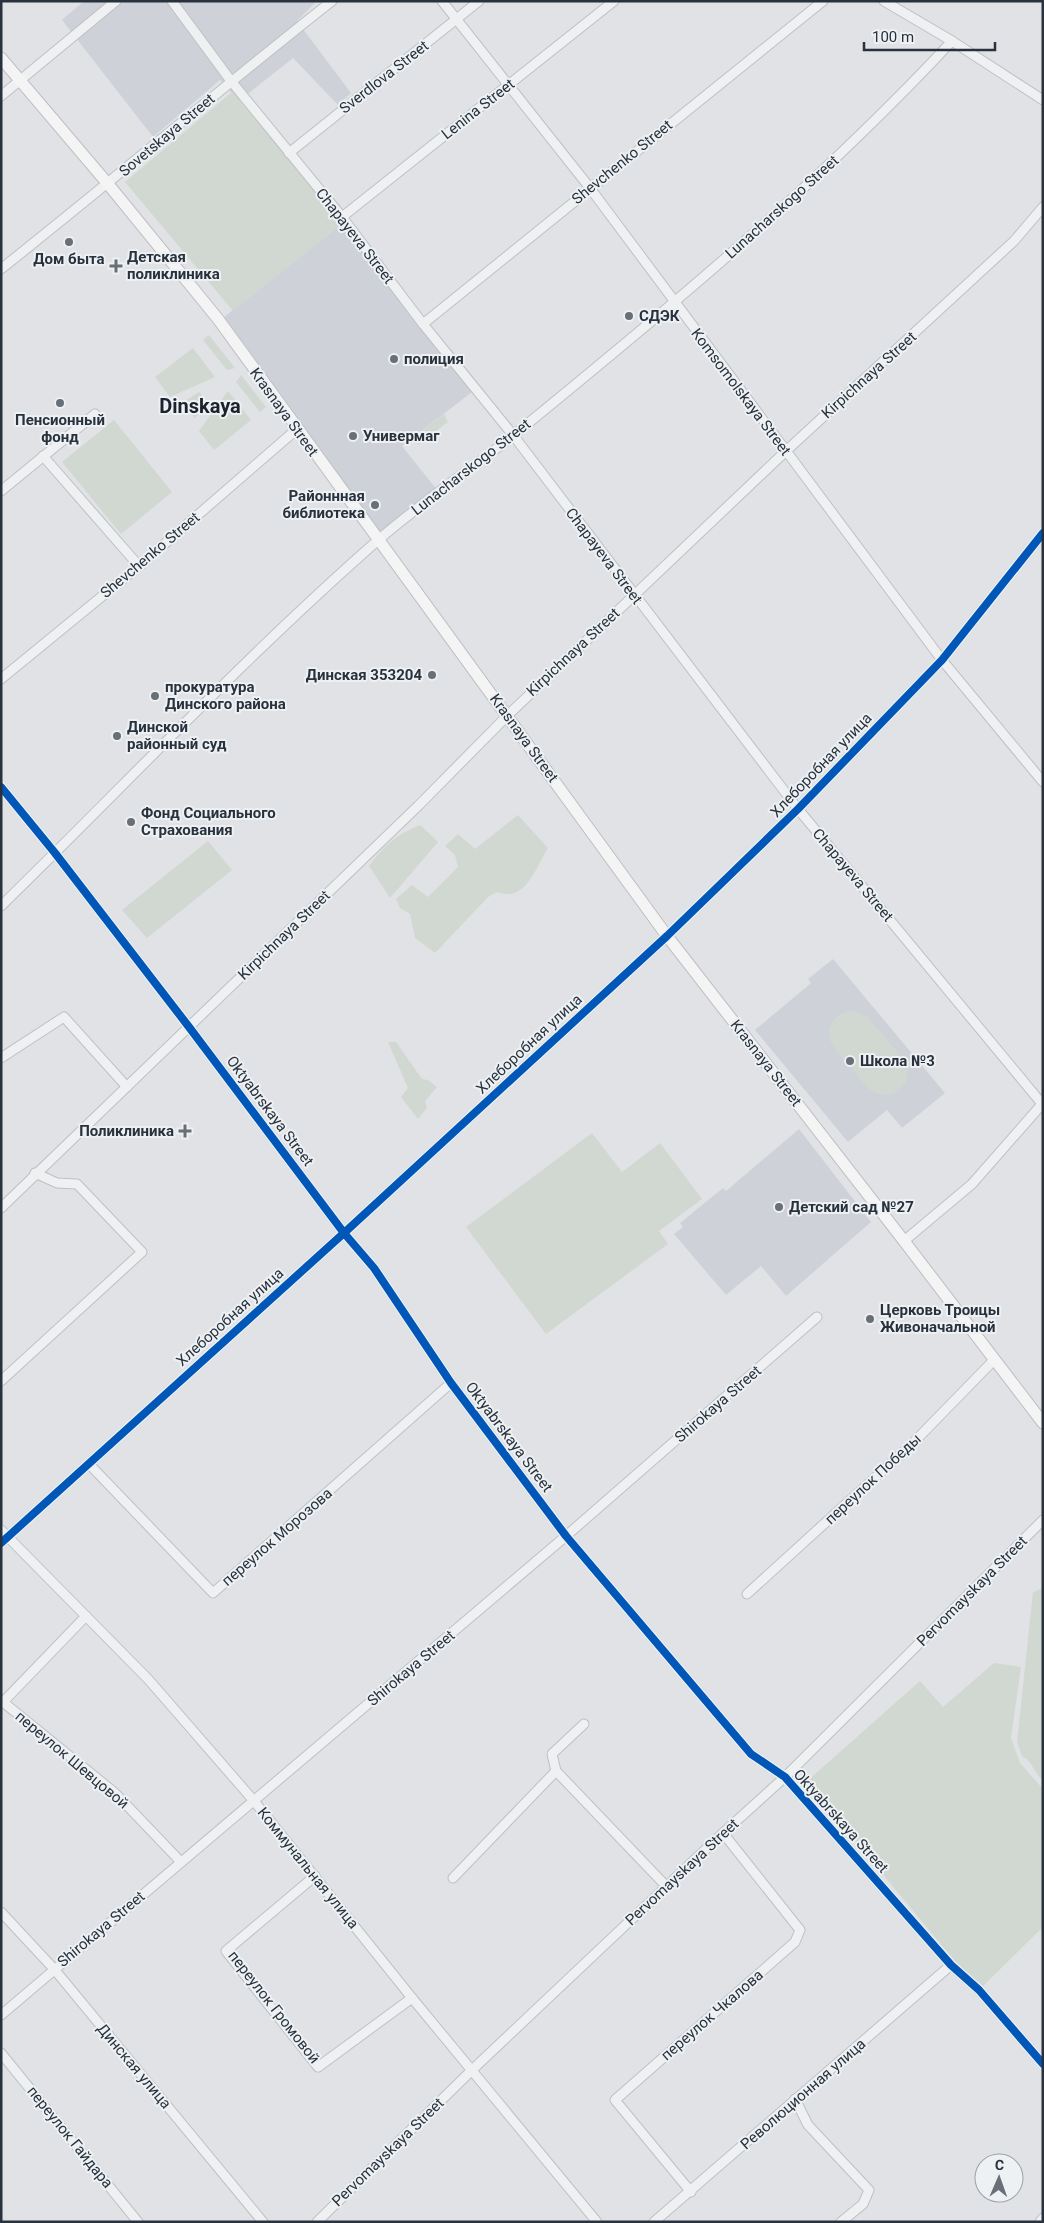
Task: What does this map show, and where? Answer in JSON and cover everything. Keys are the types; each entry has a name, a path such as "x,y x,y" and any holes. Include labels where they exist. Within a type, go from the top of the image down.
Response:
{"main road":[{"name":"Krasnaya Street","path":"1,58 108,184 218,319 667,936 1043,1423"}],"street":[{"path":"1,96 116,1"},
{"name":"Chapayeva Street","path":"172,1 231,81 342,217 423,324 513,435 798,809 1042,1104"},
{"name":"Sovetskaya Street","path":"1,270 231,81 332,1"},
{"name":"Komsomolskaya Street","path":"442,1 507,86 590,188 942,660 1041,777"},
{"name":"Sverdlova Street","path":"288,153 479,1"},
{"name":"Lenina Street","path":"342,217 614,1"},
{"name":"Shevchenko Street","path":"423,324 823,1"},
{"path":"884,1 952,41 1043,100"},
{"name":"Lunacharskogo Street","path":"1,906 228,680 378,540 513,435 674,303 788,204 894,103 952,41"},
{"name":"Kirpichnaya Street","path":"1,1208 35,1173 127,1087 423,801 508,715 786,451 1014,241 1043,207"},
{"path":"1,491 95,414"},
{"name":"Shevchenko Street","path":"1,680 139,566 297,429"},
{"path":"44,456 139,566"},
{"name":"Хлеборобная улица","path":"1,1543 344,1233 667,936 798,809 942,660 1043,533"},
{"name":"Oktyabrskaya Street","path":"1,787 55,853 189,1027 344,1233 374,1268 451,1383 566,1536 751,1754 785,1777 951,1966 979,1990 1043,2064"},
{"path":"1,1058 64,1017 127,1087"},
{"path":"904,1241 972,1184 1042,1104"},
{"path":"1,1381 142,1252 77,1184 57,1183 35,1173"},
{"name":"Shirokaya Street","path":"1,2015 566,1536 817,1317"},
{"name":"переулок Победы","path":"748,1594 913,1443 994,1360"},
{"name":"переулок Морозова","path":"89,1464 213,1593 451,1383"},
{"name":"Pervomayskaya Street","path":"317,2222 472,2070 722,1833 785,1777 1043,1520"},
{"name":"Коммунальная улица","path":"1,1530 148,1679 254,1801 412,1998 597,2222"},
{"name":"переулок Шевцовой","path":"86,1616 3,1702 116,1793 181,1862"},
{"path":"584,1724 552,1754 556,1771 666,1886"},
{"path":"452,1878 556,1771"},
{"name":"переулок Чкалова","path":"690,2192 616,2100 795,1942 800,1930 722,1833"},
{"name":"переулок Громовой","path":"316,1876 226,1951 318,2067 412,1998"},
{"name":"Динская улица","path":"1,1912 54,1969 263,2222"},
{"name":"Революционная улица","path":"654,2222 951,1966"},
{"name":"переулок Гайдара","path":"1,2052 138,2222"},
{"path":"795,2099 808,2125 869,2190 862,2204 841,2222"},
{"path":"1040,2222 1043,2218"}],"shaded area":[{"path":"84,1 317,1 297,21 351,93 338,105 293,58 239,101 220,80 153,137 62,20"},
{"path":"232,92 343,223 233,311 125,182"},
{"path":"343,223 472,392 402,446 437,490 379,536 224,317"},
{"path":"209,335 235,368 227,370 203,340"},
{"path":"193,348 215,377 170,397 155,377"},
{"path":"241,375 266,407 260,412 236,382"},
{"path":"228,391 251,420 214,450 199,431"},
{"path":"199,392 208,404 195,418 182,403"},
{"path":"444,414 448,422 418,445 413,438"},
{"path":"114,420 172,492 121,534 62,462"},
{"path":"518,815 548,848 534,874 515,893 497,892 488,897 435,953 415,938 410,914 400,908 396,899 412,885 428,897 458,867 455,855 445,846 458,834 475,849"},
{"path":"420,825 438,842 390,898 369,866 391,841"},
{"path":"208,841 232,870 147,938 122,910"},
{"name":"Школа №3","path":"833,959 945,1093 902,1128 887,1110 848,1142 755,1030 811,983 808,979"},
{"path":"853,1011 867,1016 905,1061 908,1071 907,1077 903,1086 898,1091 889,1095 882,1095 871,1090 834,1048 829,1035 833,1021 842,1014"},
{"path":"388,1042 396,1042 422,1079 428,1080 437,1087 425,1101 427,1108 418,1119 401,1097 408,1088"},
{"name":"Детский сад №27","path":"799,1129 871,1222 786,1296 761,1266 726,1295 674,1234 683,1227 680,1223 723,1188 726,1191"},
{"path":"592,1133 622,1172 660,1143 702,1199 659,1231 668,1244 546,1334 466,1227"},
{"path":"1043,1588 1043,1780 1029,1761 1022,1756 1017,1742 1033,1592"},
{"path":"994,1663 1021,1667 1011,1738 1020,1763 1043,1789 1043,1927 979,1990 806,1782 920,1681 943,1707"}],"cycle path":[{"path":"1,1543 344,1233 667,936 798,809 942,660 1043,533"},
{"path":"1,787 55,853 189,1027 344,1233 374,1268 451,1383 566,1536 751,1754 785,1777 951,1965 979,1990 1043,2064"}],"place":[{"name":"Дом быта","path":"69,242"},
{"name":"Детская поликлиника","path":"116,266"},
{"name":"СДЭК","path":"629,316"},
{"name":"полиция","path":"394,359"},
{"name":"Пенсионный фонд","path":"60,403"},
{"name":"Универмаг","path":"353,436"},
{"name":"Районнная библиотека","path":"375,505"},
{"name":"Динская 353204","path":"432,675"},
{"name":"прокуратура Динского района","path":"155,696"},
{"name":"Динской районный суд","path":"117,736"},
{"name":"Фонд Социального Страхования","path":"131,822"},
{"name":"Школа №3","path":"850,1061"},
{"name":"Поликлиника","path":"185,1131"},
{"name":"Детский сад №27","path":"779,1207"},
{"name":"Церковь Троицы Живоначальной","path":"870,1319"}],"district":[{"name":"Dinskaya","path":"200,406"}]}
